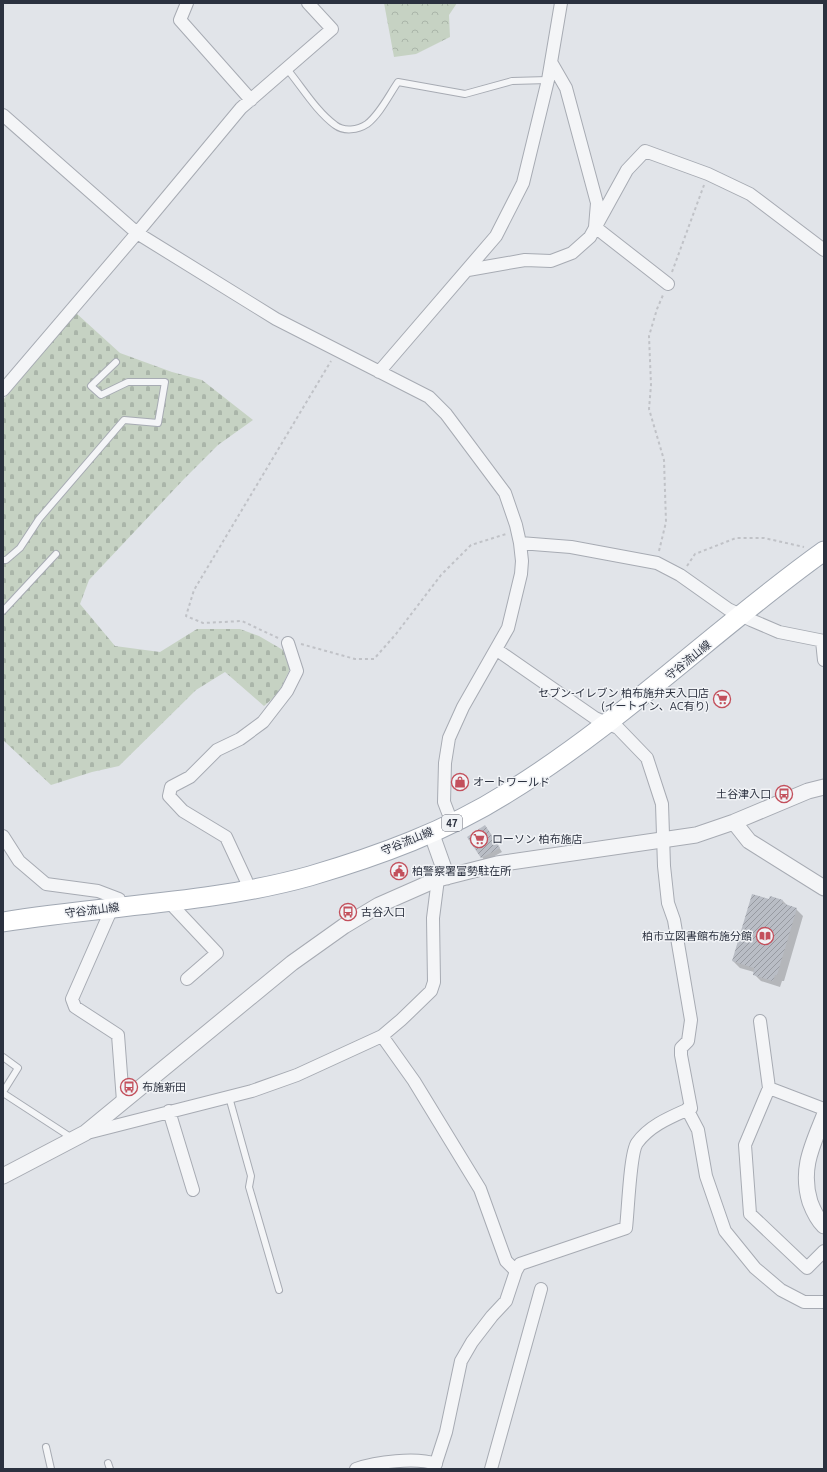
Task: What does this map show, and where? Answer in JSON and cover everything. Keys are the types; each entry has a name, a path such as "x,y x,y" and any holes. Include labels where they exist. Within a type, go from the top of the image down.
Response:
{"main road":[{"name":"守谷流山線","path":"3,922 169,902 248,890 310,876 336,868 452,823 507,793 568,753 607,724 823,552"}],"street":[{"path":"187,3 180,20 251,100"},
{"path":"3,390 138,233 241,108 332,29 308,3"},
{"path":"379,372 496,236 523,183 548,80 561,3"},
{"path":"551,62 566,88 597,203 595,227"},
{"path":"3,114 138,233 276,318 337,351 429,397 446,414 505,493 520,543 520,579 508,628 497,650 463,707 449,738 445,763 444,802 452,823"},
{"path":"468,270 525,260 551,260 572,253 590,237 627,170 645,151 708,174 750,194 824,250"},
{"path":"595,227 668,284"},
{"path":"520,543 571,547 657,563 680,575 728,609 742,616 779,632 823,641 824,660"},
{"path":"248,890 246,880 226,837 183,811 169,796 171,787 190,777 217,750 240,739 262,722 287,691 297,671 288,643"},
{"path":"356,1469 398,1461 427,1461 435,1467 446,1432 461,1361 472,1342 492,1316 506,1301 516,1271 520,1264 626,1228 629,1182 636,1144 659,1122 691,1108 681,1048 688,1041 691,1020 674,920 668,903 662,840 662,804 647,758 618,728 596,718 497,650"},
{"path":"3,1176 80,1136 317,944 367,911 442,878 523,859 696,835 734,822 808,791 824,786"},
{"path":"734,822 750,841 824,888"},
{"path":"80,1136 169,1111 229,1097 297,1075 382,1036 401,1020 431,991 434,982 433,918 442,878 431,832"},
{"path":"3,836 19,861 46,884 98,891 120,899 72,999 75,1007 118,1035 123,1102"},
{"path":"169,902 217,953 187,979"},
{"path":"760,1021 770,1088 745,1145 750,1214 807,1268 824,1251"},
{"path":"382,1036 414,1080 480,1189 506,1261 516,1271"},
{"path":"770,1088 824,1109"},
{"path":"687,1109 698,1130 706,1176 725,1231 755,1268 781,1290 804,1302 824,1302"},
{"path":"169,1111 193,1190"},
{"path":"824,1116 810,1152 805,1171 806,1190 812,1208 824,1226"},
{"path":"492,1469 541,1289"}],"lane":[{"path":"287,69 336,126 351,130 366,124 379,110 398,82 465,94 512,81 548,80"},
{"path":"3,560 6,560 20,548 39,519 124,420 158,423 165,382 128,382 101,395 91,386 116,362"},
{"path":"3,611 56,554"},
{"path":"3,1057 18,1068 3,1092 80,1136"},
{"path":"229,1097 251,1176 249,1187 279,1290"},
{"path":"46,1447 51,1469"}],"path":[{"path":"657,563 666,522 664,460 649,409 651,386 649,336 656,309 668,284 708,174"},
{"path":"337,351 194,590 186,616 203,623 242,621 288,643 303,644 355,659 374,658 396,634 441,575 471,545 517,531"},
{"path":"680,575 695,554 736,538 764,538 800,545 823,552"}],"green space":[{"path":"384,3 457,3 449,15 450,37 416,54 394,57"},
{"path":"76,313 120,353 172,372 202,380 253,420 218,445 89,580 80,604 115,646 160,652 197,629 240,629 259,636 283,650 290,669 278,694 264,706 225,672 196,690 119,766 92,772 51,785 3,740 3,400"}],"building":[{"path":"485,825 500,848 481,858 467,837"},
{"path":"752,894 769,899 770,896 783,900 782,903 797,908 777,975 775,975 773,981 753,975 754,968 732,961"}],"place":[{"name":"セブン-イレブン 柏布施弁天入口店 (イートイン、AC有り)","path":"722,699"},
{"name":"オートワールド","path":"460,782"},
{"name":"土谷津入口","path":"784,794"},
{"name":"ローソン 柏布施店","path":"479,839"},
{"name":"柏警察署富勢駐在所","path":"399,871"},
{"name":"古谷入口","path":"348,912"},
{"name":"柏市立図書館布施分館","path":"765,936"},
{"name":"布施新田","path":"129,1087"}]}
